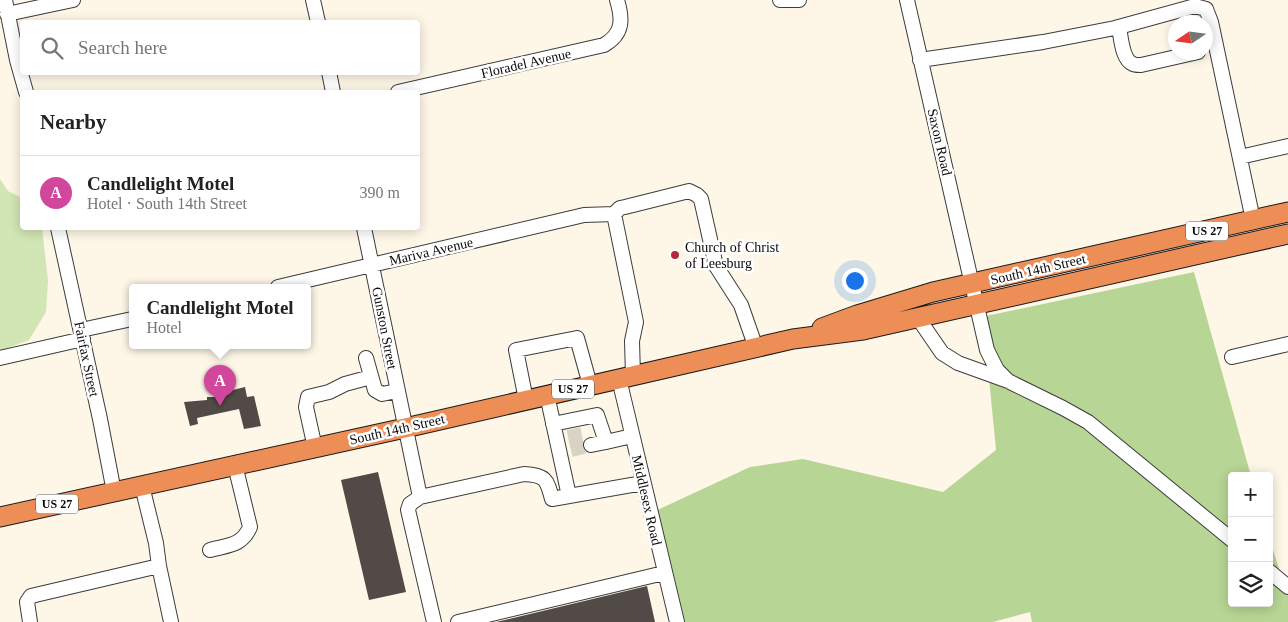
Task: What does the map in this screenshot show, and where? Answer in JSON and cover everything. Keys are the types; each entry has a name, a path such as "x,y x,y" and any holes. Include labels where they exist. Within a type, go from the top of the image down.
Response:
{"highway":[{"name":"South 14th Street","path":"0,517 756,348 792,339 857,315 934,292 1288,212"},
{"name":"South 14th Street","path":"792,339 863,330 1288,234"}],"street":[{"path":"20,66 6,7 73,0"},
{"path":"313,0 318,20"},
{"name":"Floradel Avenue","path":"407,90 604,45 618,34 621,25 617,0"},
{"path":"780,0 799,0"},
{"name":"Saxon Road","path":"907,0 987,350 991,362 1008,381"},
{"path":"920,60 1043,42 1119,27 1195,6 1206,9 1208,15"},
{"path":"1119,27 1124,51 1128,60 1134,65 1168,59"},
{"path":"1213,57 1240,157 1253,220"},
{"path":"22,75 26,90"},
{"path":"330,75 333,90"},
{"path":"1240,157 1288,146"},
{"path":"614,214 625,206 688,192 697,195 701,199 716,266 741,305 756,348"},
{"name":"Mariva Avenue","path":"291,284 584,215 614,214"},
{"name":"Middlesex Road","path":"614,214 636,322 626,377 632,436 677,622"},
{"name":"Fairfax Street","path":"58,230 114,492"},
{"name":"Gunston Street","path":"364,230 420,497"},
{"path":"918,318 942,353 958,363 1008,381 1088,422 1228,537"},
{"path":"0,358 129,320"},
{"path":"526,400 516,350 577,338 590,385"},
{"path":"1232,358 1288,344"},
{"path":"366,358 375,390 386,394 398,391"},
{"path":"315,448 306,407 308,397 329,392 345,384 371,377"},
{"path":"547,395 554,424 564,446 569,496"},
{"path":"554,424 597,416 596,437 632,436"},
{"path":"210,550 236,543 246,537 250,527 235,465"},
{"path":"434,622 408,510 410,504 420,497 524,474 538,474 545,479 552,499 643,482"},
{"path":"142,486 156,543 171,622"},
{"path":"30,622 28,602 30,596 159,566"},
{"path":"458,622 664,573"},
{"path":"1273,574 1288,587"}],"green space":[{"path":"0,179 8,191 20,197 20,230 42,230 48,280 46,312 29,340 0,351"},
{"path":"1194,272 1250,472 1228,472 1228,529 1012,376 997,356 986,316"},
{"path":"988,368 1007,389 1084,427 1228,545 1228,607 1273,607 1273,582 1288,595 1288,622 1032,622 1030,612 993,622 675,622 651,513 750,467 803,459 943,492 996,450"},
{"path":"1273,550 1280,572 1273,566"}],"building":[{"path":"245,387 247,397 254,396 261,426 244,429 239,409 197,418 198,424 190,426 184,402 207,400 207,397 219,397 220,394 228,394 229,391"},
{"path":"378,472 406,592 369,600 341,480"},
{"path":"647,586 655,622 496,622"}],"tunnel":[{"path":"568,437 588,433"},
{"path":"571,450 591,445"}],"place":[{"name":"Church of Christ of Leesburg","path":"675,255"},
{"name":"Candlelight Motel","path":"220,406"}]}
